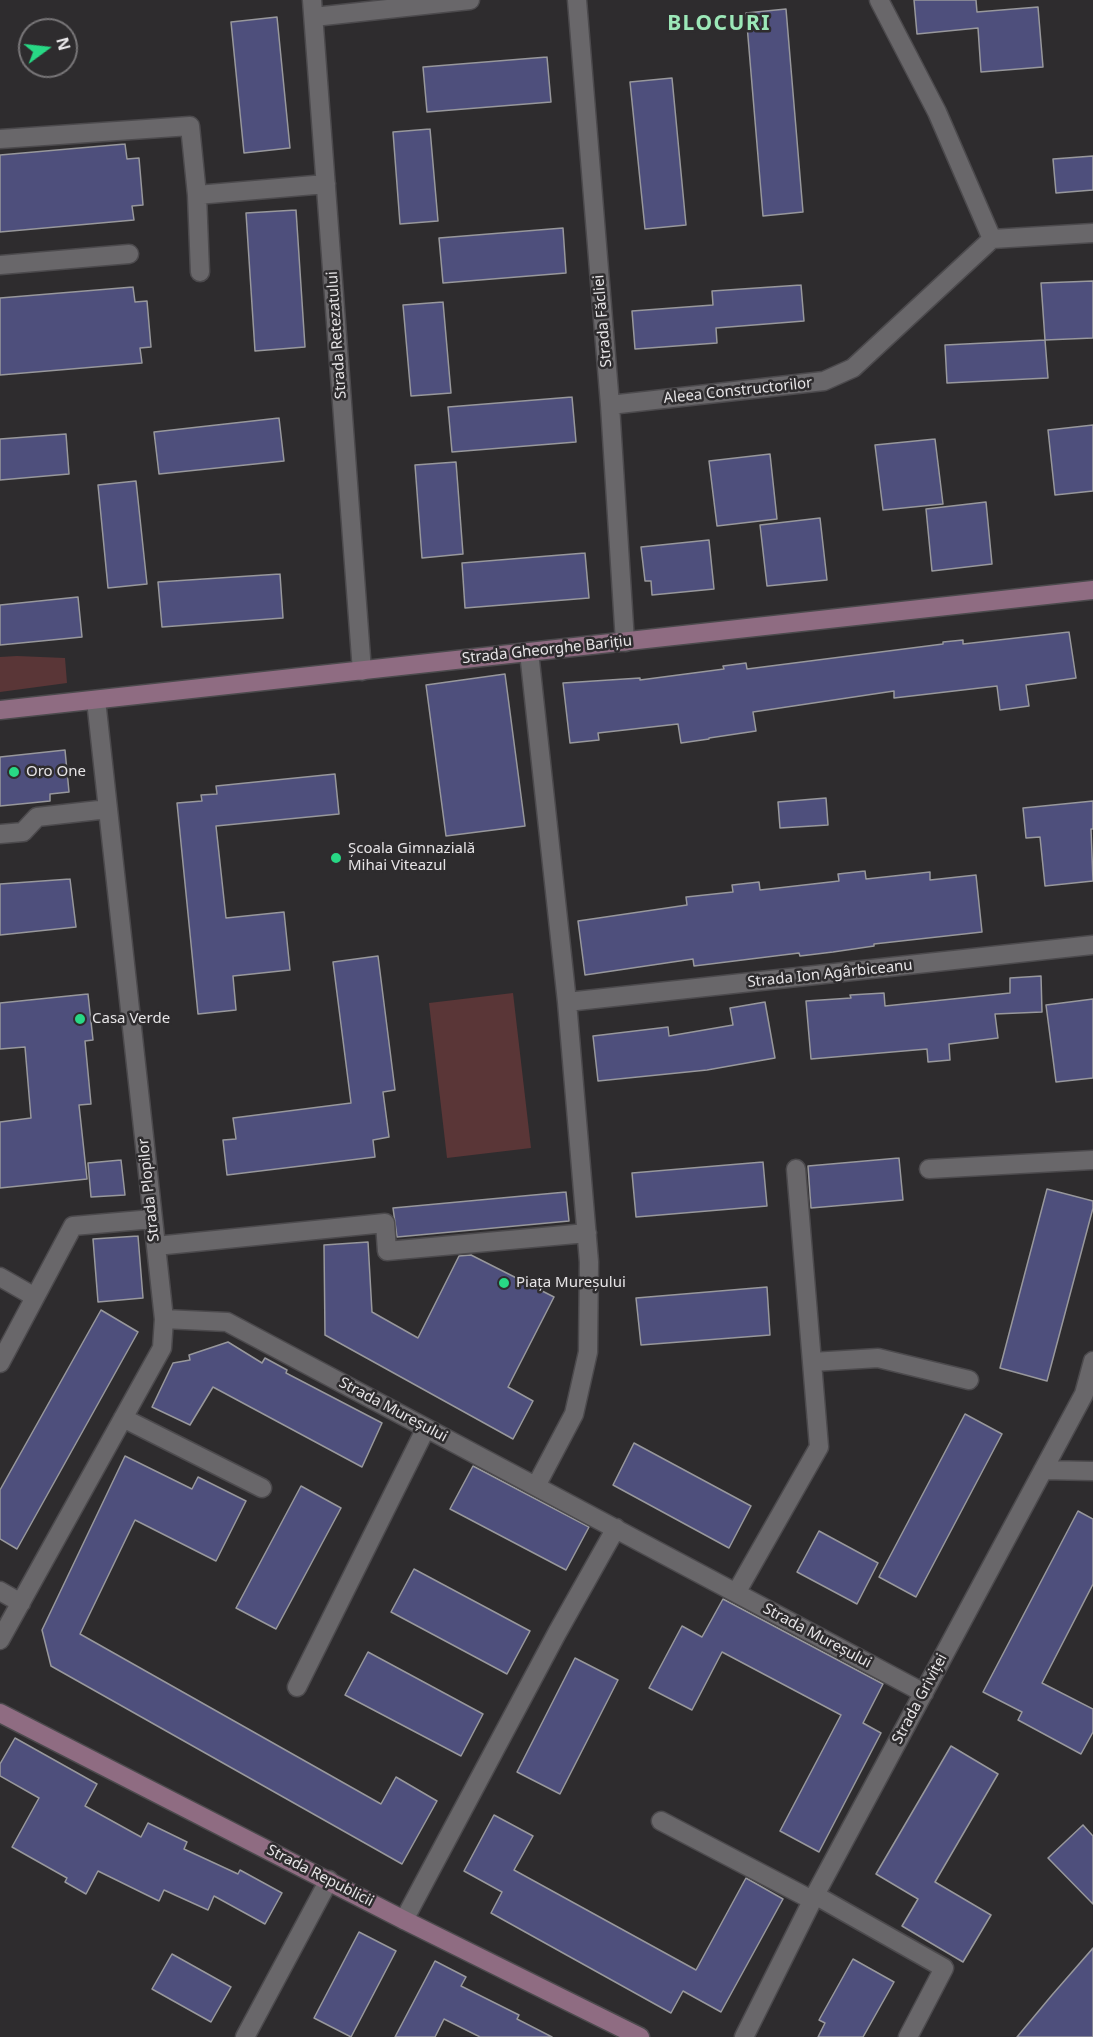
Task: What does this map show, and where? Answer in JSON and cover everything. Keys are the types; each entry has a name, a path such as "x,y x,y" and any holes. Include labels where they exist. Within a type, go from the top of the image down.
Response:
{"street":[{"path":"313,9 470,0"},
{"name":"Strada Făcliei","path":"577,0 610,405 625,642"},
{"path":"879,0 937,112 992,239 1093,233"},
{"name":"Strada Retezatului","path":"313,9 362,671"},
{"path":"0,139 190,126 197,195 200,272"},
{"path":"197,195 326,184"},
{"name":"Aleea Constructorilor","path":"610,405 824,381 853,368 992,239"},
{"path":"0,265 129,255"},
{"name":"Strada Gheorghe Barițiu","path":"0,710 1093,590"},
{"path":"529,652 567,1002 589,1262 588,1352 574,1414 536,1486"},
{"name":"Strada Plopilor","path":"0,1640 162,1348 164,1319 96,700"},
{"path":"0,834 23,832 37,817 108,809"},
{"name":"Strada Ion Agârbiceanu","path":"567,1002 1093,945"},
{"path":"929,1169 1093,1160"},
{"path":"736,1593 819,1447 796,1169"},
{"path":"0,1363 73,1226 153,1219"},
{"path":"156,1246 385,1224 387,1251 587,1233"},
{"path":"0,1277 35,1296"},
{"name":"Strada Mureșului","path":"164,1319 227,1322 616,1527 695,1572 924,1693"},
{"path":"812,1362 878,1358 969,1380"},
{"name":"Strada Griviței","path":"744,2037 814,1898 1084,1394 1093,1361"},
{"path":"123,1418 262,1488"},
{"path":"297,1687 426,1428"},
{"path":"1043,1470 1093,1470"},
{"path":"404,1920 616,1527"},
{"path":"0,1591 21,1603"},
{"name":"Strada Republicii","path":"1,1716 640,2037"},
{"path":"661,1821 814,1898 944,1968 908,2037"},
{"path":"245,2037 329,1880"}],"shaded area":[{"path":"0,657 65,658 67,683 0,692"},
{"path":"513,993 531,1148 447,1158 429,1003"}],"building":[{"path":"914,0 976,0 977,12 1038,7 1043,67 981,72 978,28 917,34"},
{"path":"786,9 803,212 763,216 746,13"},
{"path":"277,17 290,148 244,153 231,22"},
{"path":"547,57 551,102 427,112 423,67"},
{"path":"672,78 686,225 645,229 630,82"},
{"path":"430,129 438,221 400,224 393,132"},
{"path":"125,144 127,159 139,158 143,205 132,206 134,220 0,232 0,155"},
{"path":"1093,156 1093,190 1056,193 1053,159"},
{"path":"296,210 305,347 255,351 246,213"},
{"path":"563,228 566,273 443,283 439,238"},
{"path":"1093,281 1093,338 1045,340 1041,283"},
{"path":"801,285 804,321 716,328 717,343 635,349 632,311 713,305 712,291"},
{"path":"133,287 135,302 147,301 151,347 140,348 142,363 0,375 0,298"},
{"path":"443,302 451,393 411,396 403,305"},
{"path":"1045,340 1048,378 947,383 945,345"},
{"path":"572,397 576,442 452,452 448,407"},
{"path":"279,418 284,461 159,474 154,432"},
{"path":"1093,425 1093,491 1055,495 1048,430"},
{"path":"66,434 69,474 0,480 0,439"},
{"path":"935,439 943,504 883,510 875,445"},
{"path":"770,454 777,519 717,526 709,461"},
{"path":"456,462 463,554 422,558 415,465"},
{"path":"136,481 147,584 108,588 98,485"},
{"path":"986,502 992,564 932,571 926,509"},
{"path":"820,518 827,580 767,586 760,525"},
{"path":"709,540 714,589 652,595 651,581 645,581 641,547"},
{"path":"585,553 589,598 465,608 462,563"},
{"path":"280,574 283,618 162,627 158,582"},
{"path":"78,597 82,637 0,645 0,605"},
{"path":"1069,632 1076,678 1026,685 1029,706 1000,710 997,686 894,698 894,691 753,712 756,731 709,739 681,743 678,724 598,733 599,740 570,743 563,683 640,678 640,680 724,669 723,666 746,663 747,669 943,644 943,642 963,640 963,644"},
{"path":"505,674 525,826 446,836 426,685"},
{"path":"65,750 69,792 50,794 50,801 0,806 0,757"},
{"path":"335,774 339,814 216,826 226,918 284,912 290,970 233,976 236,1010 198,1014 177,803 202,801 201,795 217,794 216,786"},
{"path":"826,798 828,825 780,828 778,802"},
{"path":"1093,801 1093,829 1091,829 1093,881 1045,886 1040,837 1026,838 1023,808"},
{"path":"865,871 866,879 930,872 930,880 976,875 982,932 874,944 874,946 800,956 799,953 694,966 693,959 585,975 578,921 687,905 686,897 733,892 732,885 759,882 760,890 839,881 838,874"},
{"path":"70,879 76,927 0,935 0,884"},
{"path":"378,956 395,1090 383,1092 389,1137 373,1140 375,1157 227,1175 223,1140 236,1139 233,1118 351,1103 333,962"},
{"path":"1041,976 1042,1012 995,1014 998,1038 949,1044 950,1060 928,1062 927,1049 811,1059 806,1001 884,993 885,1006 1010,993 1010,978"},
{"path":"88,994 93,1040 85,1041 91,1104 79,1105 87,1179 0,1188 0,1122 31,1118 25,1047 0,1049 0,1003"},
{"path":"1093,999 1093,1078 1056,1082 1046,1005"},
{"path":"765,1002 775,1058 707,1070 598,1081 593,1036 668,1027 669,1036 733,1025 730,1008"},
{"path":"899,1158 903,1200 811,1208 808,1166"},
{"path":"121,1160 125,1195 91,1197 88,1163"},
{"path":"763,1162 767,1206 636,1217 632,1173"},
{"path":"1047,1189 1093,1201 1093,1208 1047,1381 1000,1368"},
{"path":"566,1192 569,1221 397,1237 393,1208"},
{"path":"138,1236 143,1298 98,1302 93,1239"},
{"path":"368,1242 372,1312 418,1338 459,1256 471,1255 554,1297 508,1387 533,1401 513,1439 325,1335 324,1245"},
{"path":"767,1287 770,1335 641,1345 636,1298"},
{"path":"101,1310 138,1332 17,1549 0,1539 0,1490"},
{"path":"228,1342 262,1363 265,1358 287,1370 286,1373 382,1423 362,1467 213,1387 190,1425 152,1407 173,1363 190,1360 189,1355"},
{"path":"965,1414 1002,1434 916,1597 879,1577"},
{"path":"634,1443 751,1506 729,1548 613,1485"},
{"path":"125,1456 192,1489 198,1477 246,1501 216,1561 135,1520 80,1634 381,1804 396,1777 437,1801 402,1864 51,1666 42,1630"},
{"path":"473,1466 589,1527 566,1570 450,1509"},
{"path":"301,1486 341,1508 276,1629 236,1608"},
{"path":"1078,1511 1093,1519 1093,1584 1042,1683 1093,1709 1093,1732 1081,1754 1018,1720 1022,1712 983,1692"},
{"path":"819,1531 878,1563 857,1604 797,1572"},
{"path":"414,1569 530,1631 507,1674 391,1612"},
{"path":"723,1599 883,1684 863,1723 881,1733 819,1852 780,1831 841,1715 722,1652 692,1710 649,1688 682,1626 702,1637"},
{"path":"368,1652 483,1714 461,1756 345,1695"},
{"path":"575,1658 618,1680 560,1794 517,1772"},
{"path":"15,1738 97,1784 85,1806 141,1837 148,1823 187,1842 184,1849 238,1874 240,1870 282,1893 265,1924 214,1896 208,1910 164,1890 159,1901 98,1871 86,1894 65,1882 67,1878 12,1847 39,1798 0,1776 0,1764"},
{"path":"951,1746 998,1774 935,1882 991,1915 963,1962 902,1926 918,1899 876,1874"},
{"path":"494,1815 533,1836 514,1870 696,1970 746,1878 783,1899 721,2012 683,1991 671,2013 491,1913 502,1892 464,1871"},
{"path":"1083,1825 1093,1836 1093,1904 1048,1858"},
{"path":"359,1932 396,1951 351,2037 314,2018"},
{"path":"1093,1948 1093,2037 1017,2037 1052,1995"},
{"path":"172,1954 231,1987 211,2022 152,1989"},
{"path":"853,1959 894,1982 863,2037 818,2037 825,2023 819,2020"},
{"path":"435,1961 466,1977 461,1986 519,2015 517,2019 552,2037 480,2037 444,2019 435,2037 395,2037"}],"place":[{"name":"Oro One","path":"14,772"},
{"name":"Școala Gimnazială Mihai Viteazul","path":"336,858"},
{"name":"Casa Verde","path":"80,1019"},
{"name":"Piața Mureșului","path":"504,1283"}],"district":[{"name":"BLOCURI","path":"719,24"}]}
